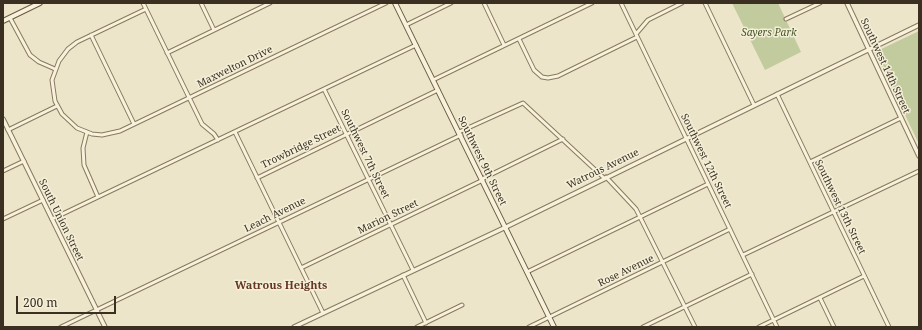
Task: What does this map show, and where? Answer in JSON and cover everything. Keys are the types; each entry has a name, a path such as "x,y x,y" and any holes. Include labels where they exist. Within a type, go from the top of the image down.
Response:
{"main road":[{"path":"3,21 40,3"},
{"name":"Southwest 9th Street","path":"395,3 483,179 554,327"}],"street":[{"path":"143,3 202,124 214,134 218,140"},
{"path":"201,3 214,30"},
{"path":"167,53 270,3"},
{"name":"Maxwelton Drive","path":"87,132 102,134 112,133 134,124 386,3"},
{"path":"406,25 451,3"},
{"path":"484,3 504,45"},
{"path":"433,80 592,3"},
{"name":"Southwest 12th Street","path":"621,3 777,327"},
{"path":"518,39 530,63 538,74 548,78 558,76 637,36 648,20 682,3"},
{"path":"705,3 754,105"},
{"path":"786,19 820,3"},
{"name":"Southwest 14th Street","path":"847,3 919,156"},
{"path":"98,197 84,165 83,148 87,132 69,122 57,106 53,91 55,69 61,56 68,48 146,9"},
{"path":"10,18 30,55 39,62 55,69"},
{"name":"Watrous Avenue","path":"294,327 301,326 323,313 506,227 605,177 919,25"},
{"path":"91,36 134,124"},
{"path":"52,220 416,45"},
{"name":"Southwest 7th Street","path":"324,89 413,270"},
{"name":"Trowbridge Street","path":"257,178 438,90"},
{"name":"Southwest 13th Street","path":"777,94 889,327"},
{"name":"Leach Avenue","path":"61,327 369,179 519,104 525,104 563,139"},
{"path":"8,130 57,106"},
{"path":"810,162 901,118"},
{"name":"South Union Street","path":"3,120 105,327"},
{"path":"235,132 323,313"},
{"path":"563,139 629,200 641,217 695,327"},
{"name":"Marion Street","path":"301,268 563,139"},
{"path":"3,171 24,161"},
{"path":"743,255 919,171"},
{"path":"527,272 708,184"},
{"path":"3,219 43,200"},
{"name":"Rose Avenue","path":"529,327 730,229"},
{"path":"643,327 752,274"},
{"path":"403,275 426,323"},
{"path":"759,327 864,276"},
{"path":"820,298 834,327"},
{"path":"417,327 462,306"}],"green space":[{"name":"Sayers Park","path":"732,3 778,3 801,52 765,70"},
{"path":"919,31 919,144 875,52"}],"district":[{"name":"Watrous Heights","path":"281,286"}]}
